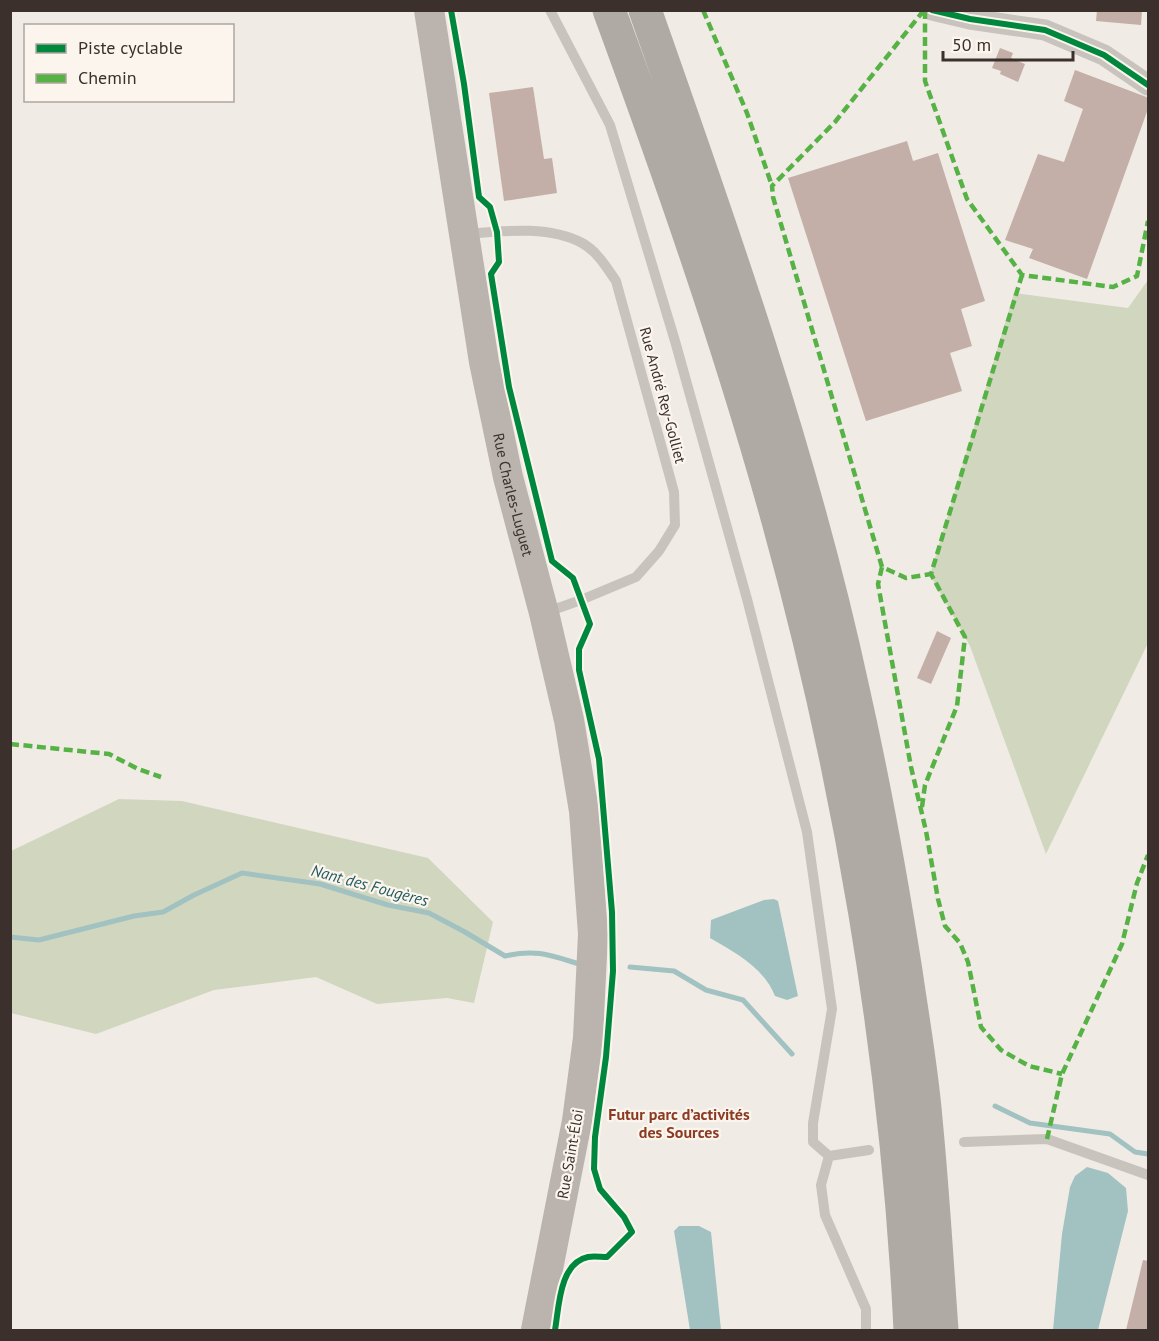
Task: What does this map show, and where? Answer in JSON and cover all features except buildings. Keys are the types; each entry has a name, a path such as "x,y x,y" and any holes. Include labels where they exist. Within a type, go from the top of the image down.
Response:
{"highway":[{"path":"609,10 699,262 744,404 774,505 822,694 866,928 884,1045 896,1154 910,1330"},
{"path":"645,10 730,254 774,390 826,576 853,686 886,848 916,1041 926,1118 942,1330"}],"main road":[{"name":"Rue Charles-Luguet","path":"429,10 484,362 508,477 544,613 569,720 584,811 593,934 592,977"},
{"name":"Rue Saint-Éloi","path":"536,1330 578,1121 588,1038 592,977"}],"street":[{"path":"932,10 970,19 1045,30 1104,55 1149,85"}],"lane":[{"path":"550,10 610,125 675,341 747,599 807,832 832,1009 813,1124 813,1142 829,1156 869,1150"},
{"name":"Rue André Rey-Golliet","path":"464,234 543,231 582,243 600,259 616,281 674,492 675,525 659,551 636,577 544,613"},
{"path":"964,1142 1047,1139 1149,1175"},
{"path":"829,1156 821,1185 825,1215 866,1309 866,1330"}],"green space":[{"path":"1148,280 1148,643 1046,854 970,646 930,575 1014,293 1128,308"},
{"path":"119,799 182,801 428,858 493,922 474,1003 447,998 377,1004 316,977 214,990 96,1034 11,1013 11,851"}],"water":[{"path":"764,900 778,901 798,996 787,1000 775,996 764,977 748,962 710,938 711,920"},
{"path":"1087,1167 1108,1173 1126,1188 1128,1211 1098,1330 1053,1330 1062,1234 1070,1187 1075,1176"},
{"path":"679,1226 699,1226 711,1232 721,1330 690,1330 674,1231"}],"waterway":[{"name":"Nant des Fougères","path":"10,937 39,940 134,916 163,912 242,873 320,884 388,905 429,913 505,956 534,953 579,964"},
{"name":"Nant des Fougères","path":"630,967 674,971 706,990 743,1000 792,1054"},
{"name":"Nant des Fougères","path":"995,1106 1030,1123 1110,1134 1135,1152 1148,1154"}],"marked path":[{"path":"703,10 747,113 772,186"},
{"path":"924,10 835,122 772,186 773,197 882,567 906,578 931,574 1022,275"},
{"path":"925,10 925,81 967,199 1022,275 1113,287 1137,276 1148,221"},
{"path":"882,567 878,584 911,767 945,926 960,943 968,962 981,1027 1001,1050 1029,1066 1062,1074"},
{"path":"922,807 925,785 957,706 965,637 931,574"},
{"path":"10,744 109,754 138,769 161,777"},
{"path":"1047,1139 1062,1074 1122,944 1137,883 1148,855"}],"cycle path":[{"path":"451,10 464,84 479,197 490,207 497,232 499,262 491,274 509,387 552,561 573,578 590,624 579,649 579,670 599,759 612,912 613,971 606,1057 595,1137 594,1169 600,1189 624,1217 632,1232 607,1257 588,1257 578,1261 571,1268 562,1288 555,1330"},
{"path":"932,10 970,19 1045,30 1104,55 1148,85"}],"district":[{"name":"Futur parc d’activités des Sources","path":"679,1123"}]}
